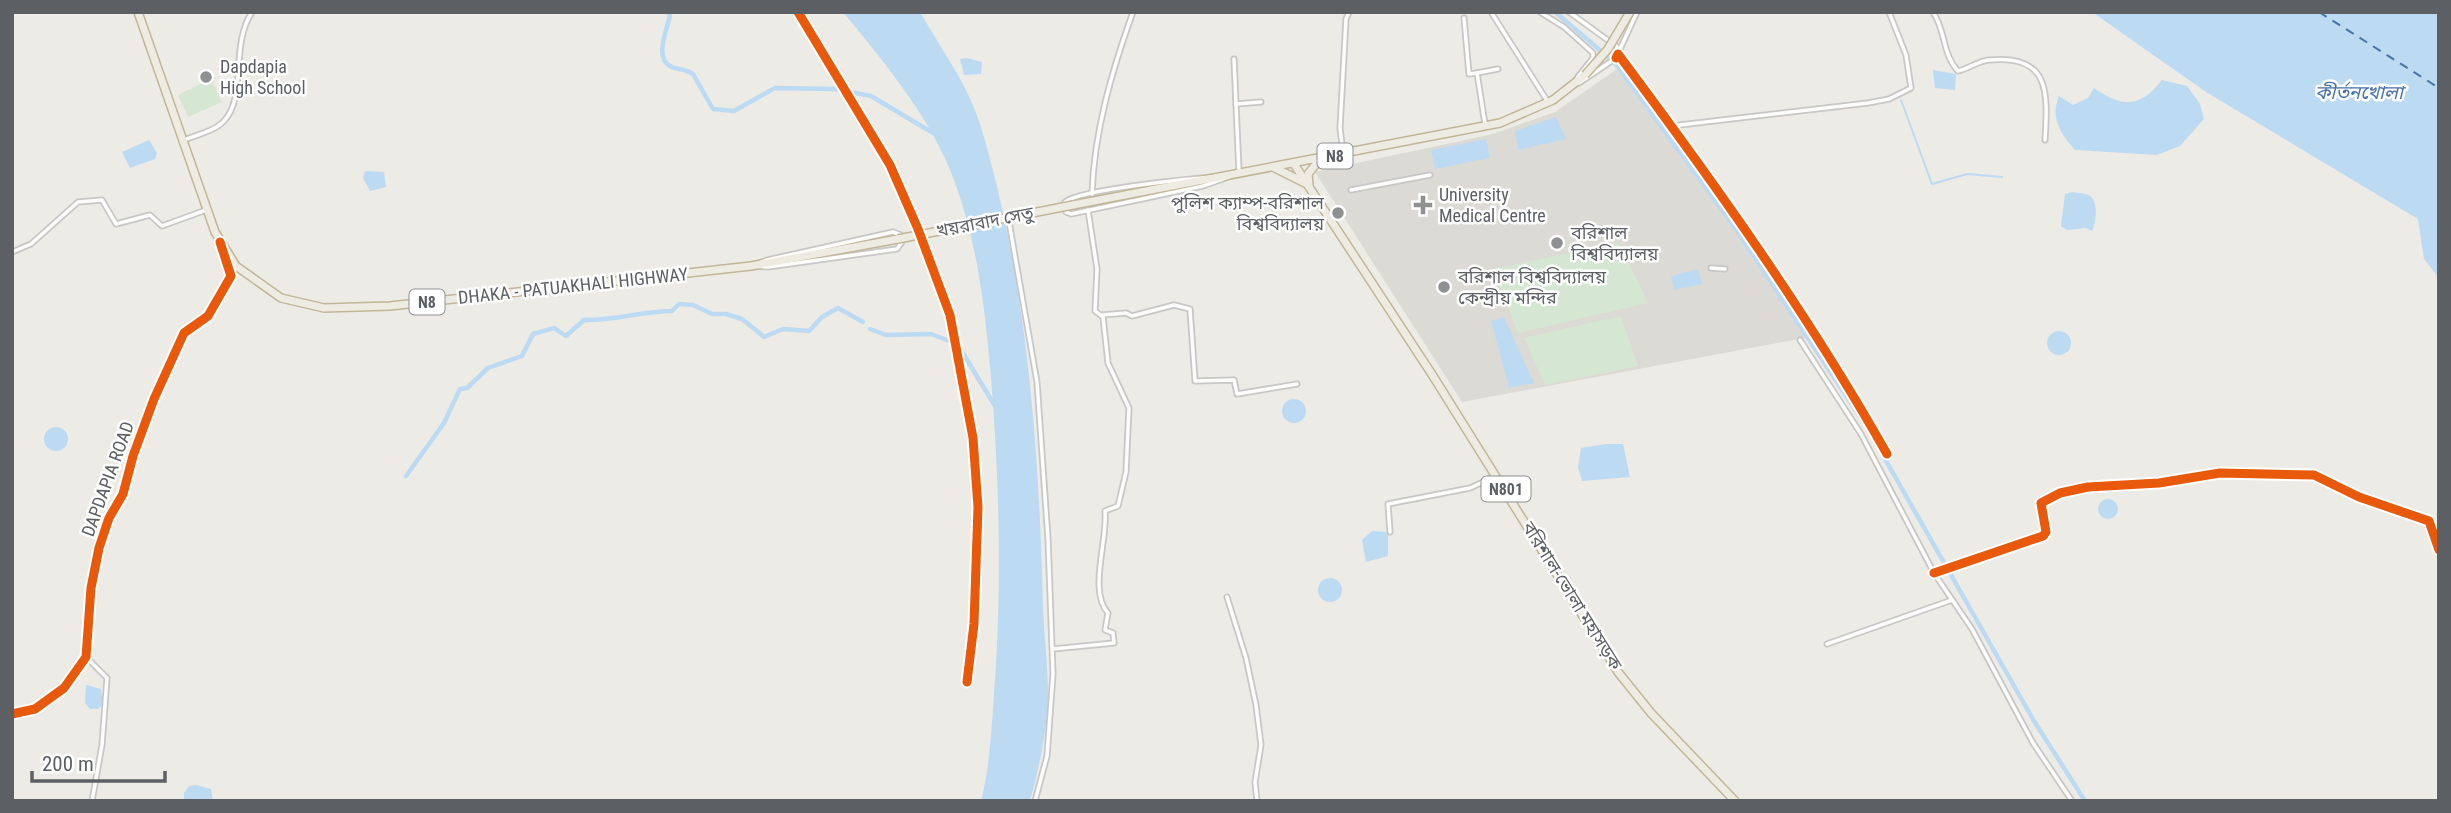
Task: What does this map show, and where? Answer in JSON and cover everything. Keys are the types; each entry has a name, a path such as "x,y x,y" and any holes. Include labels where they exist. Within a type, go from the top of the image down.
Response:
{"highway":[{"name":"DHAKA - PATUAKHALI HIGHWAY","path":"138,12 206,210 220,242 236,266 257,284 281,298 324,308 390,306 751,266 898,239"},
{"name":"N8","path":"1236,175 1514,118 1548,102 1585,75 1608,49 1630,12"},
{"path":"1309,185 1308,174 1320,159"},
{"name":"বরিশাল-ভোলা মহাসড়ক","path":"1294,163 1497,476 1618,671 1651,713 1735,801"},
{"path":"1274,168 1309,185"},
{"name":"খয়রাবাদ সেতু","path":"898,239 1236,175"}],"street":[{"path":"182,140 222,124 230,113 235,99 236,60 252,12"},
{"path":"798,12 841,80 847,98 874,136 913,216 950,315 973,438 978,507 974,624 967,682"},
{"path":"1092,195 1093,172 1107,98 1118,54 1133,12"},
{"path":"1343,154 1340,128 1346,19 1349,12"},
{"path":"1491,12 1548,102"},
{"path":"1540,12 1564,26 1593,52 1593,58 1570,88"},
{"path":"1569,12 1618,54 1746,228 1821,341 1887,454"},
{"path":"1570,88 1611,63 1618,54 1637,12"},
{"path":"1671,126 1868,103 1889,99 1911,88 1906,55 1889,12"},
{"path":"1933,12 1942,32 1947,60 1958,71 1986,60 2010,60 2026,61 2040,75 2046,93 2045,140"},
{"path":"1464,18 1469,74 1498,69"},
{"path":"1234,59 1236,175"},
{"path":"1477,73 1485,126"},
{"path":"1236,104 1261,102"},
{"path":"1351,190 1430,174"},
{"path":"1236,175 1203,186 1071,214 1066,212 1065,202 1092,195 1236,175"},
{"path":"12,252 31,244 80,201 102,200 116,223 150,215 162,226 206,210"},
{"path":"1088,210 1097,269 1095,311 1102,315 1126,313 1132,316 1174,305 1191,309 1195,381 1234,380 1237,394 1297,384"},
{"path":"1009,222 1037,382 1053,649 1047,756 1035,801"},
{"path":"893,232 901,235 902,242 897,249 768,267 751,266 767,260 893,232"},
{"name":"DAPDAPIA ROAD","path":"86,657 91,588 99,548 109,518 124,494 133,456 154,399 184,333 208,316 231,276 220,242"},
{"path":"1711,268 1724,269"},
{"path":"1053,649 1114,643 1112,633 1105,630 1108,613 1101,605 1100,564 1105,511 1118,506 1121,501 1126,472 1129,408 1108,363 1102,315"},
{"path":"1800,340 1861,434 1952,600 1972,629 2033,743 2072,801"},
{"path":"1937,572 2043,536 2046,532 2041,503 2060,493 2100,486 2124,487 2143,482 2191,480 2220,472 2314,475 2359,497 2429,521 2439,550"},
{"path":"1390,532 1388,504 1470,488 1497,476"},
{"path":"1227,597 1246,658 1261,745 1255,782 1257,801"},
{"path":"1827,644 1952,600"},
{"path":"12,714 35,709 64,688 86,657 107,678 102,745 92,801"}],"shaded area":[{"name":"বরিশাল বিশ্ববিদ্যালয়","path":"1623,65 1716,188 1815,336 1462,402 1315,172 1493,134 1555,112"}],"green space":[{"path":"211,79 222,102 188,117 178,95"},
{"path":"1619,243 1648,303 1518,333 1493,269"},
{"path":"1621,316 1638,366 1545,385 1524,338"}],"water":[{"path":"843,12 920,12 975,109 996,183 1020,302 1038,485 1048,700 1043,744 1030,801 981,801 989,756 995,680 999,528 989,352 969,228 954,180 933,135 906,92"},
{"name":"কীর্তনখোলা","path":"2092,12 2439,12 2439,278 2424,259 2418,219 2206,92"},
{"path":"960,59 982,62 981,74 964,75"},
{"path":"1933,70 1956,74 1955,90 1935,88"},
{"path":"2162,80 2187,86 2200,104 2204,119 2180,146 2157,155 2075,150 2058,125 2056,104 2059,96 2073,105 2088,98 2094,88 2114,99 2131,102 2146,96"},
{"path":"1556,117 1566,139 1518,150 1515,131"},
{"path":"1486,139 1490,158 1435,169 1431,150"},
{"path":"149,140 157,153 155,159 130,168 122,152"},
{"path":"365,171 384,172 386,187 370,191 363,178"},
{"path":"2065,194 2086,194 2093,199 2096,213 2092,231 2086,228 2067,230 2061,226"},
{"path":"1698,269 1702,284 1674,290 1671,276"},
{"path":"1504,317 1534,383 1509,388 1491,321"},
{"path":"2059,331 2068,334 2071,343 2068,352 2059,355 2050,352 2047,343 2050,334"},
{"path":"1294,399 1303,402 1306,411 1303,420 1294,423 1285,420 1282,411 1285,402"},
{"path":"56,427 64,431 68,439 64,447 56,451 48,447 44,439 48,431"},
{"path":"1623,444 1630,477 1582,481 1578,467 1581,448"},
{"path":"2108,499 2115,502 2118,509 2115,516 2108,519 2101,516 2098,509 2101,502"},
{"path":"1372,531 1388,532 1388,556 1366,562 1362,540"},
{"path":"1330,578 1341,585 1342,590 1335,601 1330,602 1319,595 1318,590 1325,579"},
{"path":"86,685 101,689 103,704 98,709 90,709 85,703"},
{"path":"189,786 211,789 213,801 184,801 184,793"}],"waterway":[{"path":"668,12 670,16 663,44 663,58 672,67 693,74 713,109 734,111 775,88 834,89 871,96 933,133"},
{"path":"1555,12 1615,63 1735,228 1868,429 2034,721 2085,801"},
{"path":"1901,100 1932,184 1967,174 2002,177"},
{"path":"406,476 444,423 460,389 467,388 488,368 522,356 533,334 554,328 566,336 584,320 672,311 679,304 693,305 712,314 726,314 742,319 764,337 783,329 809,331 822,317 838,308 863,322"},
{"path":"870,329 886,335 931,334 952,342"},
{"path":"961,350 995,406"}],"ferry route":[{"path":"2319,12 2439,88"}],"cycle path":[{"path":"798,12 890,165 918,229 950,315 973,438 978,507 974,624 967,682"},
{"path":"1616,58 1618,54 1759,250 1793,300 1887,454"},
{"path":"12,714 35,709 64,688 86,657 91,588 99,548 109,518 123,494 133,456 154,399 184,333 208,316 231,276 220,242"},
{"path":"1934,573 2043,536 2046,532 2041,503 2060,493 2088,487 2159,483 2220,473 2314,475 2359,497 2429,521 2439,550"}],"place":[{"name":"Dapdapia High School","path":"206,77"},
{"name":"University Medical Centre","path":"1423,205"},
{"name":"পুলিশ ক্যাম্প-বরিশাল বিশ্ববিদ্যালয়","path":"1338,213"},
{"name":"বরিশাল বিশ্ববিদ্যালয়","path":"1557,243"},
{"name":"বরিশাল বিশ্ববিদ্যালয় কেন্দ্রীয় মন্দির","path":"1444,287"}]}
